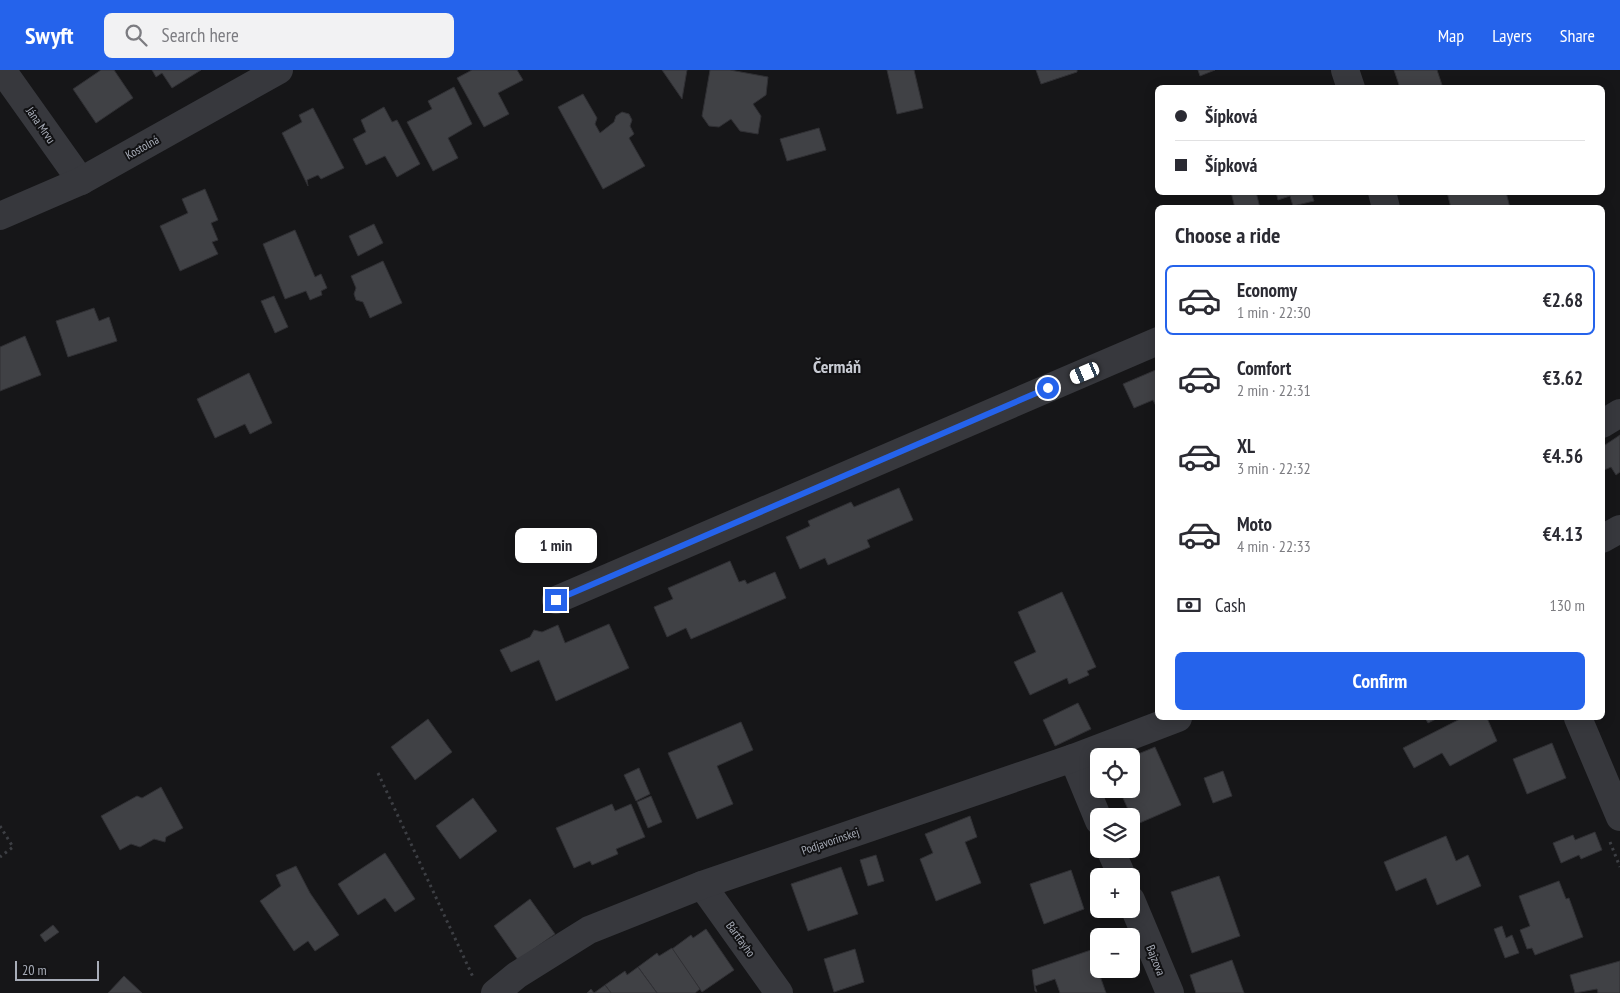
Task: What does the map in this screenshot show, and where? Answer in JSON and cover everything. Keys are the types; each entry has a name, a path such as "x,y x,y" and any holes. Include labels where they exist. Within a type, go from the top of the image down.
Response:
{"street":[{"name":"Jána Mrvu","path":"2,70 81,181"},
{"name":"Kostolná","path":"0,216 81,181 279,70"},
{"path":"1345,70 1350,85"},
{"path":"556,600 1155,342"},
{"path":"1605,422 1620,413"},
{"path":"1605,537 1620,529"},
{"name":"Podjavorinskej","path":"486,989 517,976 589,930 702,885 1073,758 1173,720"},
{"path":"1579,720 1620,817"},
{"path":"1073,758 1094,808"},
{"name":"Bártfayho","path":"702,885 779,993"},
{"name":"Bajzova","path":"1139,918 1170,993"}],"path":[{"path":"378,773 486,989"},
{"path":"0,826 13,847 0,857"}],"building":[{"path":"101,70 114,70 133,98 96,123 73,89"},
{"path":"152,70 201,70 172,88 162,73 156,77"},
{"path":"472,70 517,70 523,80 498,93 509,114 484,127 457,78"},
{"path":"662,70 687,70 682,99"},
{"path":"710,70 730,70 768,77 766,95 753,104 761,116 758,134 740,131 731,119 719,127 709,126 702,116"},
{"path":"887,70 914,70 923,108 897,114"},
{"path":"1036,70 1077,70 1077,72 1041,84"},
{"path":"1198,70 1215,70 1200,76"},
{"path":"1394,70 1437,70 1442,85 1399,85"},
{"path":"454,87 472,124 448,138 458,158 433,171 407,122 432,109 428,101"},
{"path":"583,94 597,118 595,124 600,133 614,122 616,116 622,112 629,114 632,120 630,126 634,134 629,138 645,166 603,189 558,107"},
{"path":"384,107 392,122 397,120 420,164 397,177 385,156 366,165 353,139 366,132 361,120"},
{"path":"313,108 344,168 321,179 318,175 307,180 308,186 282,133 302,122 299,115"},
{"path":"819,128 826,150 787,161 780,139"},
{"path":"205,189 218,220 211,223 218,240 212,242 218,254 180,271 160,226 188,213 182,199"},
{"path":"1232,195 1257,195 1259,205 1234,205"},
{"path":"1277,195 1312,195 1314,201 1293,205 1290,196 1278,200"},
{"path":"1448,195 1507,195 1509,205 1450,205"},
{"path":"374,224 383,243 358,256 349,236"},
{"path":"295,230 315,277 321,274 327,288 321,291 322,295 310,300 306,291 285,299 263,244"},
{"path":"383,261 402,303 370,318 363,302 356,300 354,294 356,288 351,276"},
{"path":"274,296 288,327 275,333 261,301"},
{"path":"94,308 99,321 109,317 117,341 68,357 56,321"},
{"path":"25,336 41,375 0,391 0,347"},
{"path":"1155,370 1155,404 1153,400 1134,408 1123,384"},
{"path":"249,373 272,423 250,434 245,424 215,438 197,399"},
{"path":"1620,435 1620,472 1616,475 1611,467 1605,470 1605,445"},
{"path":"899,488 913,520 867,540 870,547 828,565 825,558 800,569 786,537 810,526 808,521 851,502 854,507"},
{"path":"730,561 739,582 745,580 747,584 775,572 786,598 691,639 686,628 667,637 654,607 673,599 668,588"},
{"path":"1062,592 1096,667 1087,671 1089,675 1069,684 1067,678 1030,695 1014,662 1036,652 1018,612"},
{"path":"609,624 629,668 556,701 539,660 511,672 500,650 530,637 534,630 542,632 558,625 565,643"},
{"path":"1078,703 1091,729 1055,746 1043,720"},
{"path":"428,719 452,752 415,780 391,747"},
{"path":"1458,720 1488,720 1497,741 1450,766 1442,753 1414,768 1403,748"},
{"path":"741,722 753,750 717,766 733,804 697,819 668,753"},
{"path":"1552,743 1566,778 1527,794 1513,759"},
{"path":"1155,747 1181,805 1140,823 1140,808 1127,808 1123,798 1140,798 1140,753"},
{"path":"639,768 650,794 636,801 624,775"},
{"path":"1223,771 1232,796 1213,803 1204,778"},
{"path":"161,787 183,828 166,837 165,842 154,839 140,847 131,844 120,850 101,816 137,796 142,798"},
{"path":"651,796 662,822 648,828 637,802"},
{"path":"473,798 497,831 460,859 436,826"},
{"path":"612,804 615,811 631,804 645,837 616,849 618,854 592,865 590,861 574,868 556,828"},
{"path":"970,816 977,837 965,842 981,883 936,901 920,859 933,853 925,834"},
{"path":"1595,832 1602,850 1581,859 1579,855 1561,863 1553,843 1573,835 1575,840"},
{"path":"1446,836 1456,861 1468,855 1481,886 1437,905 1426,878 1396,891 1384,862"},
{"path":"385,853 415,899 395,912 385,898 358,915 338,884"},
{"path":"876,855 884,881 868,886 860,860"},
{"path":"296,866 310,893 339,935 315,951 308,941 294,951 260,901 281,886 276,875"},
{"path":"841,867 858,914 808,931 791,884"},
{"path":"1071,870 1084,909 1044,924 1030,884"},
{"path":"1219,876 1240,936 1192,953 1171,892"},
{"path":"1559,881 1566,899 1569,898 1583,937 1535,955 1532,948 1527,949 1520,930 1530,926 1519,896"},
{"path":"530,899 555,934 518,960 494,926"},
{"path":"53,925 59,932 45,942 40,935"},
{"path":"1502,926 1506,938 1512,935 1519,953 1505,958 1494,929"},
{"path":"706,929 734,970 702,992 672,949 691,935 693,938"},
{"path":"672,948 700,989 695,993 657,993 638,967 657,953 659,956"},
{"path":"855,949 864,982 834,992 824,959"},
{"path":"1090,950 1090,978 1101,978 1106,993 1060,993 1055,979 1035,986 1037,992 1035,991 1032,970"},
{"path":"1232,960 1244,993 1196,993 1190,975"},
{"path":"1620,961 1620,993 1598,993 1597,989 1575,993 1570,975"},
{"path":"638,967 657,993 611,993 605,985 625,971 627,975"},
{"path":"124,976 142,993 108,993"},
{"path":"605,985 611,993 594,993"}],"district":[{"name":"Čermáň","path":"837,366"}],"route":[{"path":"556,600 1048,388"}]}
